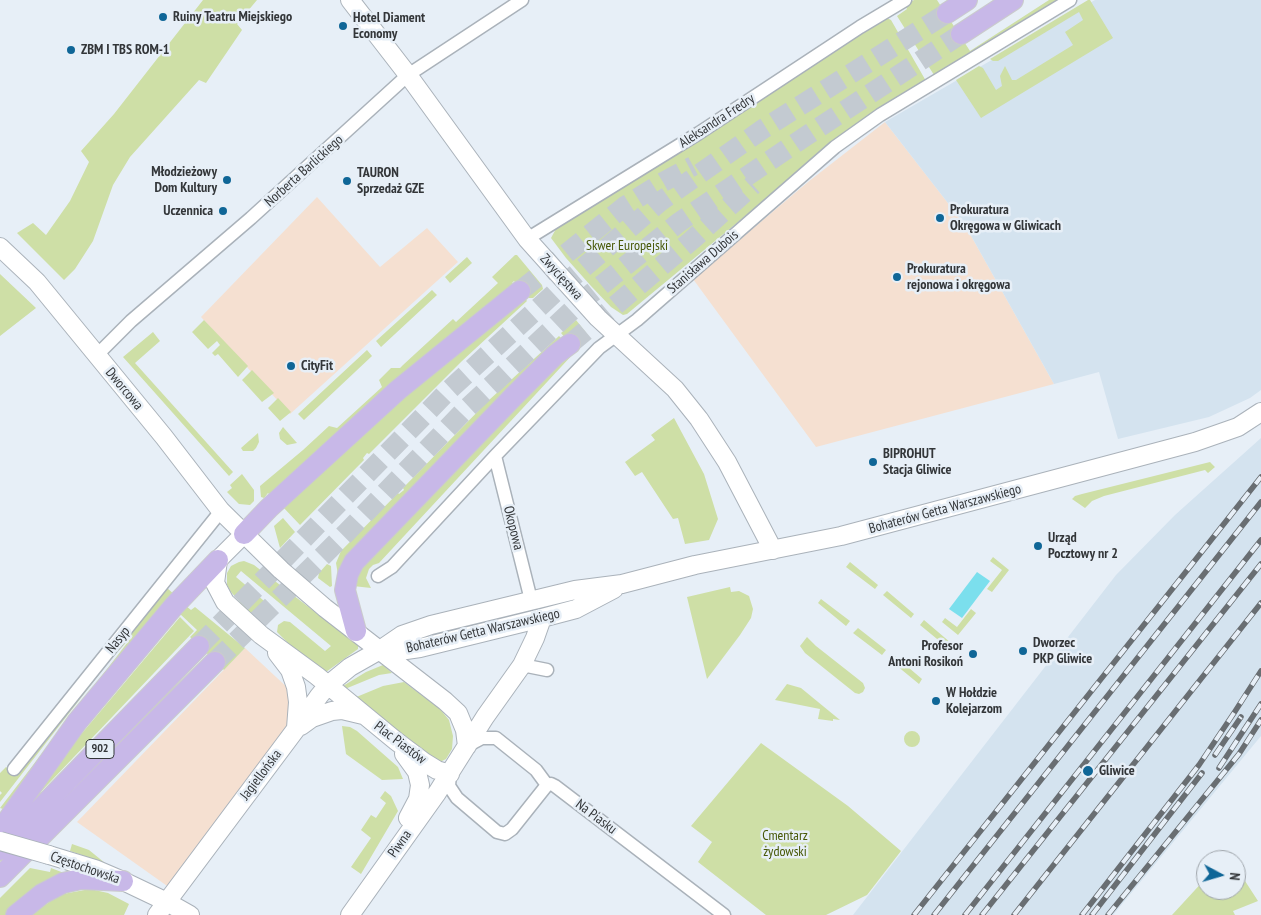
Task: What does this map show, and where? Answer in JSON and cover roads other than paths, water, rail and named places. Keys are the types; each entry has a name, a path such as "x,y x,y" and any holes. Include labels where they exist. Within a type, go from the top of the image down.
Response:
{"main road":[{"name":"Zwycięstwa","path":"350,0 408,75 527,239 564,282 616,335 675,389 699,419 727,462 773,550"},
{"path":"947,13 967,0"},
{"path":"961,34 1013,0"},
{"name":"Dworcowa","path":"0,247 37,282 221,510 281,570 325,608 380,650"},
{"path":"0,831 77,722 174,606 218,560 289,489 392,396 520,291"},
{"path":"356,631 345,590 348,574 354,562 514,396 556,354 570,344"},
{"name":"Bohaterów Getta Warszawskiego","path":"380,650 402,635 414,630 531,600 575,590 622,584 695,566 841,536 1195,442 1238,427 1261,412"},
{"path":"218,560 215,583 221,597 266,638 328,685"},
{"name":"Bohaterów Getta Warszawskiego","path":"380,650 399,651 420,648 576,609 622,584"},
{"path":"450,774 522,665 542,618"},
{"path":"266,638 290,670 296,687 298,702 296,729"},
{"name":"902","path":"0,850 199,646"},
{"path":"380,650 446,701 458,713 465,730 467,746"},
{"name":"Jagiellońska","path":"162,908 328,685 350,667 380,650"},
{"name":"902","path":"0,877 216,662"},
{"name":"Plac Piastów","path":"328,685 424,762 437,770 450,774"},
{"path":"296,729 312,718 332,711 342,710 364,715"},
{"path":"376,878 391,845 412,812 418,798 420,786 417,772 396,741"},
{"name":"Piwna","path":"350,915 450,774"},
{"name":"Częstochowska","path":"0,840 95,869 123,881 162,908 190,915"},
{"path":"16,915 42,894 63,883 80,879 123,881"}],"street":[{"name":"Norberta Barlickiego","path":"96,356 131,321 251,218 408,75 522,0"},
{"name":"Aleksandra Fredry","path":"527,239 699,133 860,27 905,0"},
{"name":"Stanisława Dubois","path":"378,576 392,567 594,353 637,320 835,147 880,115 1070,0"},
{"name":"Okopowa","path":"495,456 531,600"},
{"name":"Nasyp","path":"14,769 221,510"},
{"path":"522,665 547,670"},
{"name":"Na Piasku","path":"467,746 482,738 496,738 536,770 547,785 555,786 724,915"},
{"path":"450,774 449,786 457,798 497,832 505,834 512,830 547,785"}],"water":[{"path":"977,572 990,581 962,618 949,609"}],"tunnel":[{"path":"199,646 448,391 561,287 661,201 763,129 947,13"},
{"path":"215,662 345,534 464,411 582,301 678,223 961,34"},
{"path":"520,291 625,206 693,166"},
{"path":"570,344 692,240 753,185"}],"railway":[{"path":"914,915 1261,477"},
{"path":"934,915 1261,502"},
{"path":"965,915 1261,540"},
{"path":"982,915 1261,564"},
{"path":"1014,915 1261,603"},
{"path":"1082,915 1199,765 1261,671"},
{"path":"1219,768 1261,704"},
{"path":"1215,755 1241,717"},
{"path":"1108,915 1239,754 1261,720"},
{"path":"1092,915 1202,773"}],"place":[{"name":"Ruiny Teatru Miejskiego","path":"163,17"},
{"name":"Hotel Diament Economy","path":"343,26"},
{"name":"ZBM I TBS ROM-1","path":"71,50"},
{"name":"Młodzieżowy Dom Kultury","path":"227,180"},
{"name":"TAURON Sprzedaż GZE","path":"347,181"},
{"name":"Uczennica","path":"223,211"},
{"name":"Prokuratura Okręgowa w Gliwicach","path":"940,218"},
{"name":"Prokuratura rejonowa i okręgowa","path":"897,277"},
{"name":"CityFit","path":"291,366"},
{"name":"BIPROHUT Stacja Gliwice","path":"873,462"},
{"name":"Urząd Pocztowy nr 2","path":"1038,546"},
{"name":"Dworzec PKP Gliwice","path":"1023,651"},
{"name":"Profesor Antoni Rosikoń","path":"973,654"},
{"name":"W Hołdzie Kolejarzom","path":"936,701"},
{"name":"Gliwice","path":"1088,771"}],"park label":[{"name":"Skwer Europejski","path":"627,246"},
{"name":"Cmentarz żydowski","path":"785,844"}]}
